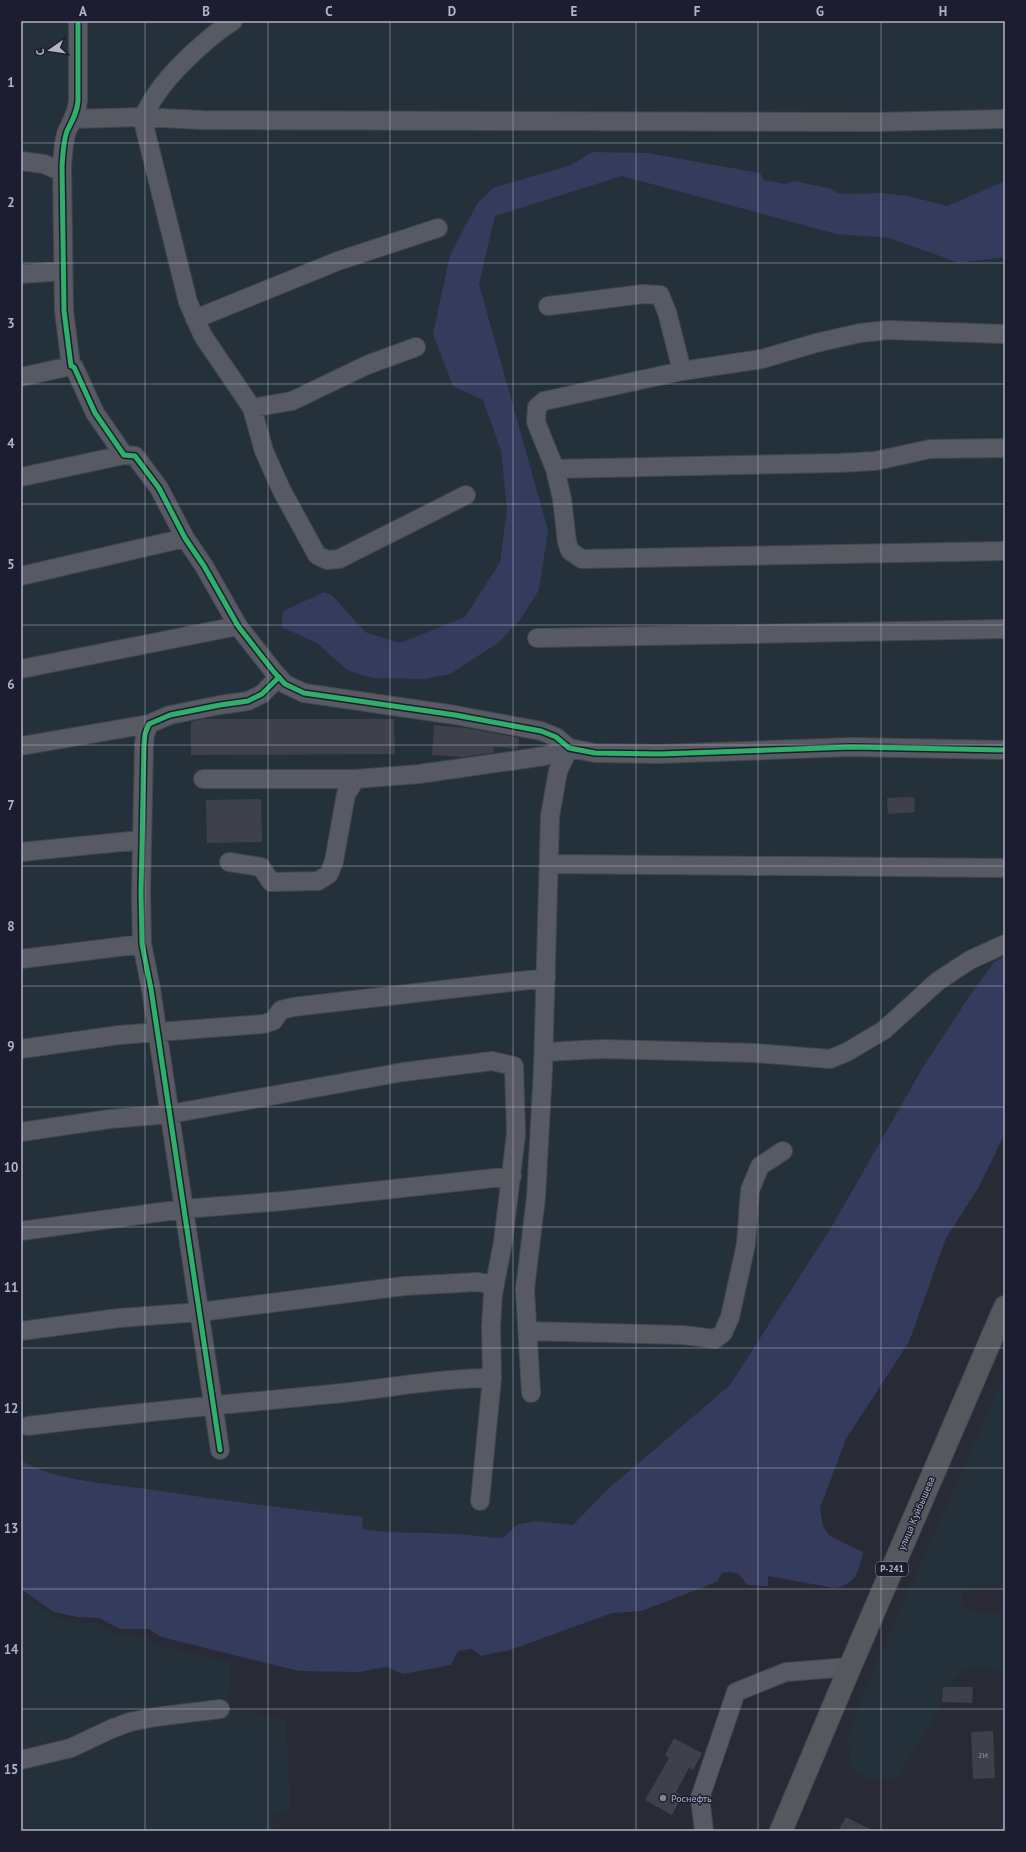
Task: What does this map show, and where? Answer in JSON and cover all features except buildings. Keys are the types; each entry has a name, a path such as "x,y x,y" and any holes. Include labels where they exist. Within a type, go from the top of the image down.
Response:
{"highway":[{"name":"улица Куйбышева","path":"782,1831 850,1667 1005,1307"}],"street":[{"path":"78,21 78,102 67,132 63,149 64,310 71,366 74,367 95,413 124,455"},
{"path":"233,21 194,52 154,96 142,117 188,302 203,336 252,408 264,451 282,491 314,551 322,558 333,560 339,559 466,495"},
{"path":"73,119 142,117 202,120 860,122 1005,118"},
{"path":"21,161 44,164 62,172"},
{"path":"195,319 338,261 438,228"},
{"path":"21,274 63,271"},
{"path":"548,306 643,294 660,295 667,312 682,371"},
{"path":"1005,334 888,330 860,333 816,343 762,359 682,371 544,401 537,407 536,422 555,469 562,499 567,542 570,551 582,559 1005,551"},
{"path":"252,408 292,401 367,365 416,347"},
{"path":"21,377 71,366"},
{"path":"555,469 838,463 875,461 930,449 1005,448"},
{"path":"21,477 124,455 135,456 159,488 185,538 204,566 238,626 285,684 304,693 456,715 541,731 556,737 569,748 595,754 851,748 1005,750"},
{"path":"21,576 185,538"},
{"path":"21,669 238,626"},
{"path":"537,638 1005,630"},
{"path":"21,746 150,724 170,715 220,705 248,702 262,694 279,677"},
{"path":"150,724 144,745 141,840 142,944 158,1034 220,1450"},
{"path":"203,779 356,779 419,774 545,756 569,748"},
{"path":"531,1393 525,1289 536,1197 544,1052 550,816 558,771 569,748"},
{"path":"229,862 261,867 271,882 318,881 329,874 334,861 346,794 356,779"},
{"path":"21,852 141,840"},
{"path":"549,864 1005,868"},
{"path":"21,959 142,944"},
{"path":"544,1052 603,1049 755,1053 830,1059 847,1052 884,1030 938,981 970,960 1005,944"},
{"path":"21,1049 119,1035 158,1034 263,1024 273,1021 282,1010 293,1006 546,978"},
{"path":"21,1132 110,1119 170,1114 404,1072 492,1061 514,1066 516,1134 503,1242 495,1285 491,1327 492,1378 480,1501"},
{"path":"528,1331 683,1335 715,1339 723,1333 730,1317 746,1244 750,1190 760,1166 783,1151"},
{"path":"21,1231 184,1209 283,1201 512,1176"},
{"path":"21,1332 119,1318 200,1312 404,1286 477,1282 495,1285"},
{"path":"28,1426 214,1405 343,1393 466,1378 492,1378"},
{"path":"704,1831 700,1798 736,1692 786,1672 850,1667"},
{"path":"21,1760 71,1748 111,1729 130,1722 155,1717 220,1710"}],"shaded area":[{"path":"21,21 1005,21 1005,181 947,206 909,196 883,193 840,194 828,188 794,181 785,184 764,180 760,173 648,153 592,152 571,165 493,188 453,386 483,400 501,451 507,510 500,562 465,617 400,643 365,632 332,595 324,592 283,611 281,627 317,643 347,670 425,679 548,530 479,284 495,216 622,176 836,234 889,238 959,263 1005,257 1005,956 994,962 972,992 923,1067 832,1226 730,1385 608,1489 573,1525 536,1521 518,1524 504,1538 460,1534 374,1531 362,1529 363,1517 226,1501 97,1483 50,1473 21,1461"},
{"path":"1005,1373 1005,1587 972,1587 963,1590 962,1605 987,1614 1005,1612 1005,1670 993,1668 965,1668 950,1686 930,1724 897,1778 871,1780 852,1769 848,1741 857,1708"},
{"path":"21,1596 51,1615 72,1622 98,1623 118,1635 147,1636 157,1645 231,1662 228,1709 286,1719 291,1810 272,1815 274,1831 21,1831"}],"water":[{"path":"592,152 648,153 760,173 764,180 785,184 794,181 828,188 840,194 883,193 909,196 947,206 1005,181 1005,257 959,263 889,238 836,234 622,176 495,216 479,284 548,530 539,590 520,620 498,643 450,674 425,679 372,678 347,670 317,643 281,627 283,611 324,592 332,595 365,632 400,643 465,617 500,562 507,510 501,451 483,400 453,386 433,334 450,255 477,204 493,188 571,165"},
{"path":"1005,956 1005,1133 979,1187 946,1238 909,1342 846,1439 820,1508 823,1526 830,1536 863,1552 858,1571 847,1584 834,1588 768,1576 768,1586 747,1585 740,1575 731,1572 722,1573 717,1582 641,1611 612,1613 510,1650 481,1656 472,1649 458,1651 451,1665 403,1674 387,1667 359,1672 299,1671 161,1637 149,1629 120,1629 99,1618 78,1617 54,1612 21,1589 21,1461 51,1473 82,1480 255,1504 363,1517 362,1529 374,1531 460,1534 503,1538 518,1524 536,1521 573,1525 608,1489 730,1385 832,1226 923,1067 972,992 994,962"}],"cycle path":[{"path":"78,21 78,101 66,135 63,148 62,166 64,311 71,366 74,367 95,413 124,455 135,456 159,488 185,538 204,566 238,626 285,684 304,693 455,715 541,731 556,737 569,748 595,753 660,754 851,747 1005,750"},
{"path":"220,1450 151,989 142,944 141,893 144,745 145,734 149,724 170,715 248,701 262,694 279,677"}],"place":[{"name":"Роснефть","path":"663,1798"}]}
